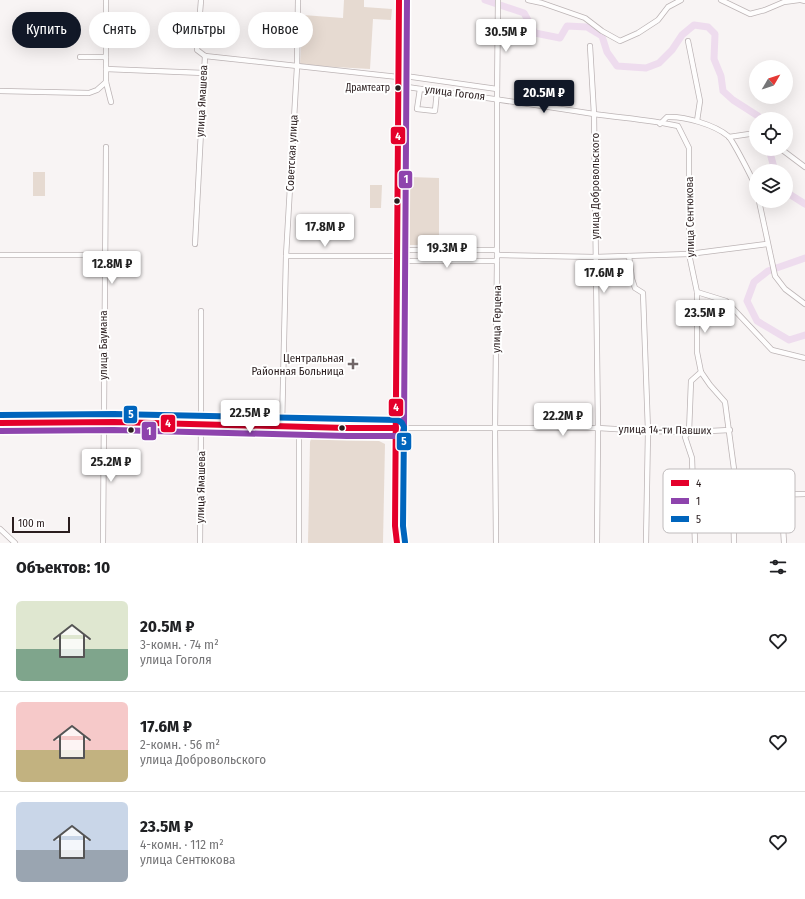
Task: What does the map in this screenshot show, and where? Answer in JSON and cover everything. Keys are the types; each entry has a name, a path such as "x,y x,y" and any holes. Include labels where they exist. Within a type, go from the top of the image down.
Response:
{"main road":[{"path":"397,543 395,526 399,0"}],"street":[{"path":"106,0 106,82 111,102"},
{"name":"улица Ямашева","path":"195,244 204,73 204,56 197,50 201,0"},
{"name":"Советская улица","path":"282,426 286,256 297,67 298,0"},
{"name":"улица Герцена","path":"496,543 495,429 498,261 498,0"},
{"path":"528,0 542,3 585,18 602,31 620,41 658,20 668,7 681,0"},
{"path":"721,0 750,14 765,10 784,2 800,0 805,1"},
{"path":"688,40 700,101 697,121"},
{"name":"улица Добровольского","path":"590,46 594,114 598,428 597,543"},
{"name":"улица Гоголя","path":"204,56 297,67 398,76 497,89"},
{"path":"80,57 106,57"},
{"path":"106,69 204,73"},
{"path":"0,91 89,93 97,90 106,82"},
{"name":"улица Гоголя","path":"398,86 497,98 678,126"},
{"path":"420,89 417,109 435,111 437,91"},
{"path":"660,124 667,117 675,116 705,123 729,137 749,175"},
{"name":"улица Сентюкова","path":"678,126 689,148 689,254 697,292 697,352 701,372"},
{"path":"729,137 749,134"},
{"name":"улица Баумана","path":"103,543 106,147"},
{"path":"790,156 805,167"},
{"path":"760,208 775,276 785,289 805,304"},
{"path":"286,256 397,256 497,253 629,256 689,254 767,244"},
{"path":"0,255 104,255"},
{"path":"397,256 498,261"},
{"path":"629,256 632,279 636,288 643,294 648,431 646,543"},
{"path":"697,292 726,301 772,350 805,358"},
{"name":"улица Ямашева","path":"200,311 200,543"},
{"path":"692,469 692,458 685,438 689,432 691,381 701,372 725,402 734,469"},
{"name":"улица 14-ти Павших","path":"0,423 104,422 299,427 495,429 598,428 689,432 730,430"},
{"path":"299,427 300,543"},
{"path":"0,530 15,543"},
{"path":"695,533 695,543"},
{"path":"734,533 734,543"},
{"path":"784,533 784,543"}],"shaded area":[{"path":"344,0 364,0 364,7 392,9 391,20 373,19 370,69 300,65 301,48 313,48 313,16 343,18"},
{"path":"33,172 45,172 45,196 33,196"},
{"path":"410,177 439,178 439,245 410,245"},
{"path":"370,185 382,185 381,208 370,208"},
{"path":"311,439 379,441 385,444 383,543 308,543"}],"waterway":[{"path":"485,0 524,13 535,33 560,38 567,26 587,27 602,36 607,52 617,66 646,68 659,63 672,50 682,35 694,25 708,27 715,34 714,59 721,76 723,91 733,100 752,112"},
{"path":"771,156 773,164"},
{"path":"793,196 805,204"},
{"path":"805,258 768,271 754,282 747,301 757,321 789,340 805,335"}],"transit line":[{"name":"4","path":"397,543 395,526 399,0"},
{"name":"1","path":"0,431 114,430 347,436 396,436 402,434 404,428 407,0"},
{"name":"5","path":"0,415 114,414 398,420 404,427 403,526 405,542"},
{"name":"4","path":"0,423 114,422 396,428"}],"place":[{"name":"Драмтеатр","path":"398,88"},
{"name":"Центральная Районная Больница","path":"353,364"}]}
